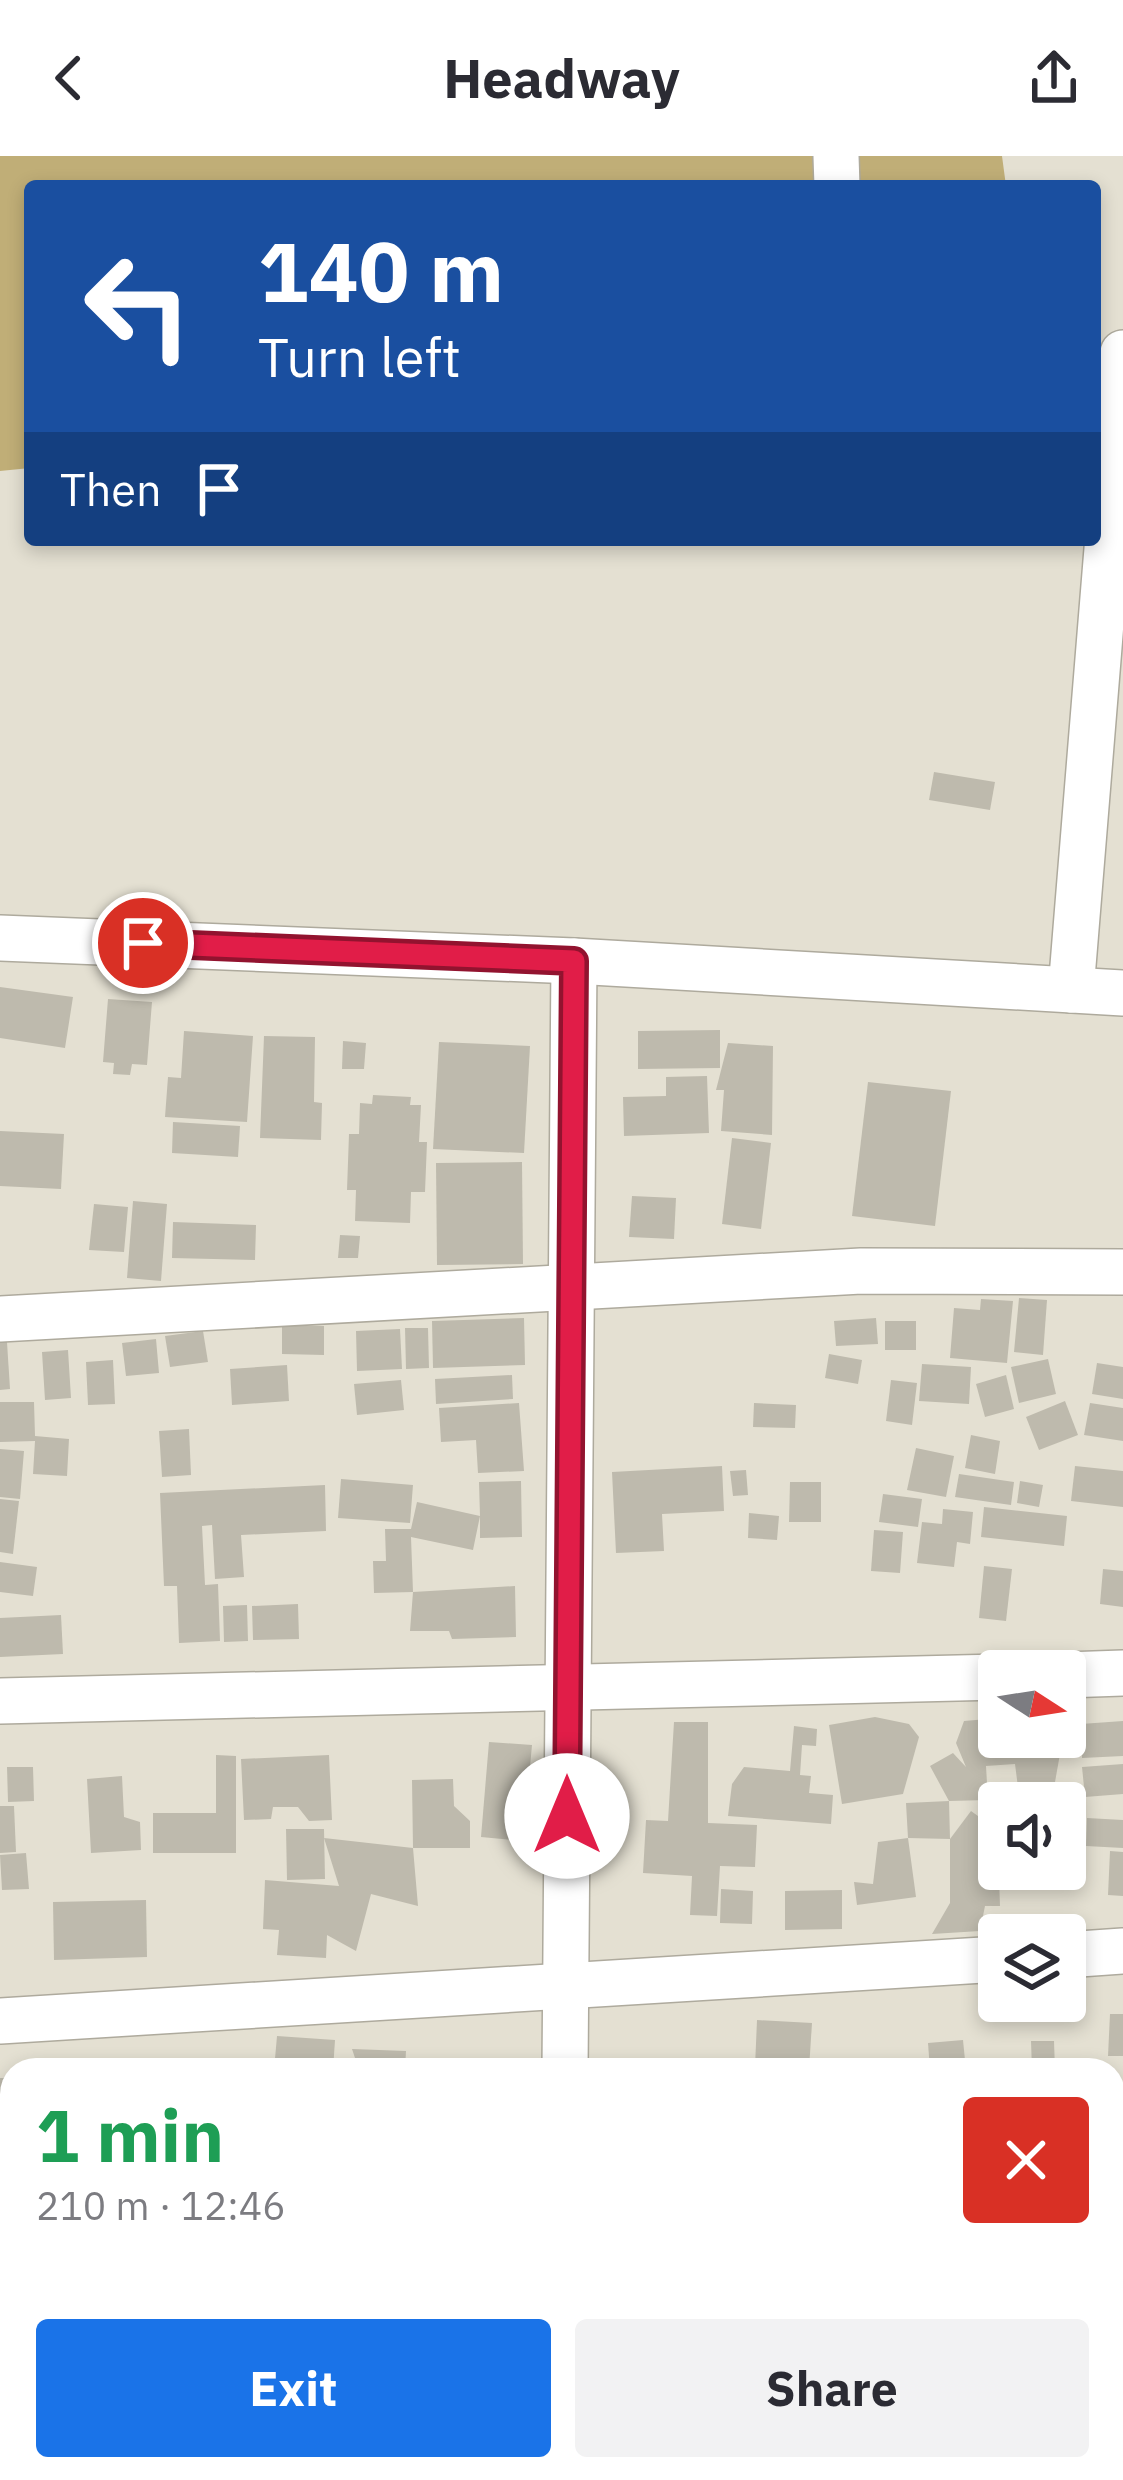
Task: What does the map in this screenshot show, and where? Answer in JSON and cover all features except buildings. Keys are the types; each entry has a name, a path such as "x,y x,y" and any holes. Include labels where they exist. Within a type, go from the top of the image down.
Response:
{"street":[{"path":"1071,990 1123,353"},
{"path":"0,938 574,961 1123,992"},
{"path":"565,2058 574,961"},
{"path":"0,1319 861,1270 1123,1272"},
{"path":"1086,1674 1123,1673"},
{"path":"0,1701 978,1678"},
{"path":"1086,1954 1123,1951"},
{"path":"0,2021 978,1960"}],"shaded area":[{"path":"0,156 1002,156 1005,180 24,180 24,469 0,471"}],"route":[{"path":"143,943 574,961 567,1816"}]}
